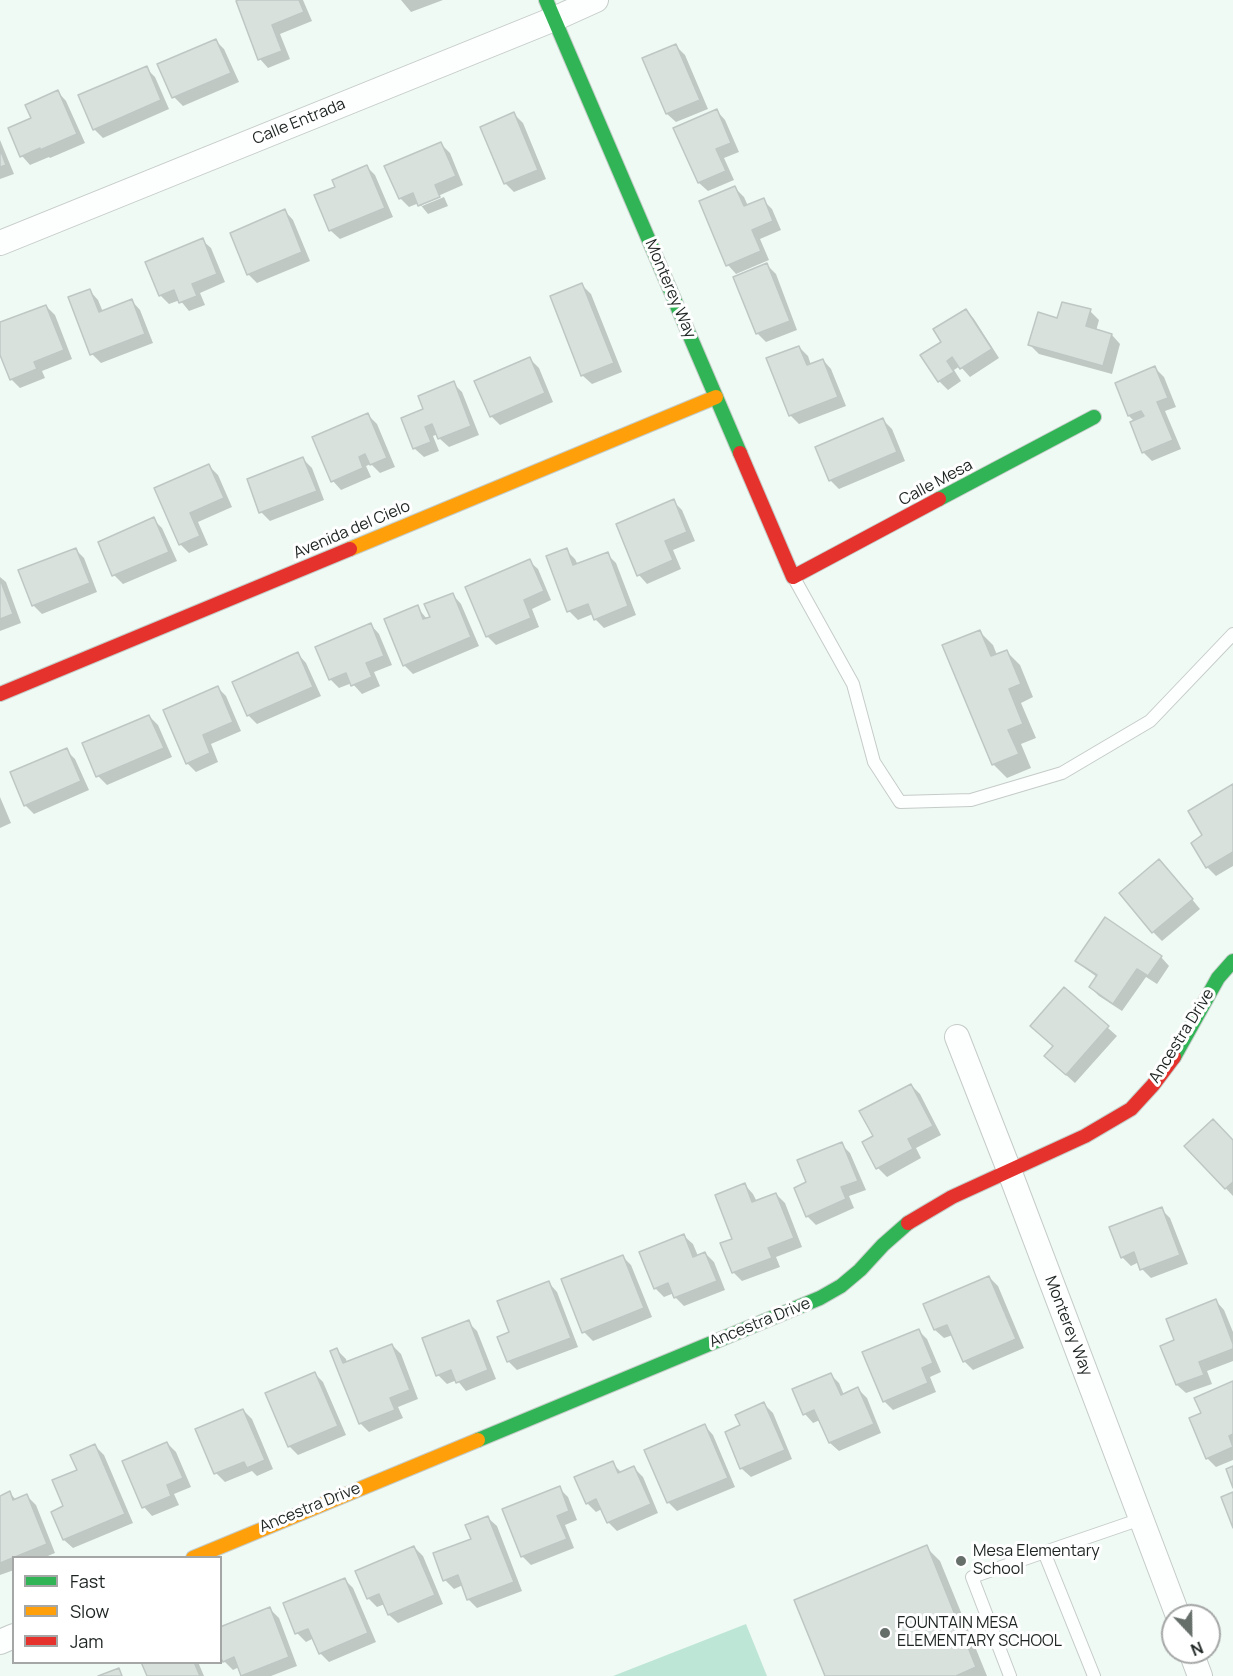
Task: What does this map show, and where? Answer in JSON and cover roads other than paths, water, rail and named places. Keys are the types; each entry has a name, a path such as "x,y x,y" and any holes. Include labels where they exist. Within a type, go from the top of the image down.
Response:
{"street":[{"name":"Calle Entrada","path":"0,243 550,10 596,0"},
{"name":"Monterey Way","path":"550,10 793,577"},
{"name":"Avenida del Cielo","path":"0,694 716,397"},
{"name":"Calle Mesa","path":"793,577 1094,417"},
{"name":"Ancestra Drive","path":"195,1556 820,1298 841,1286 907,1223 952,1197 1084,1136 1131,1108 1153,1085 1173,1057 1218,978 1233,961"},
{"name":"Monterey Way","path":"957,1037 1010,1170 1173,1604"}],"lane":[{"path":"793,577 853,684 874,762 900,801 970,800 1062,773 1150,721 1233,634"},
{"path":"1010,1676 972,1577 1141,1518"},
{"path":"1044,1552 1094,1676"}],"place":[{"name":"Mesa Elementary School","path":"961,1561"},
{"name":"FOUNTAIN MESA ELEMENTARY SCHOOL","path":"885,1633"}]}
